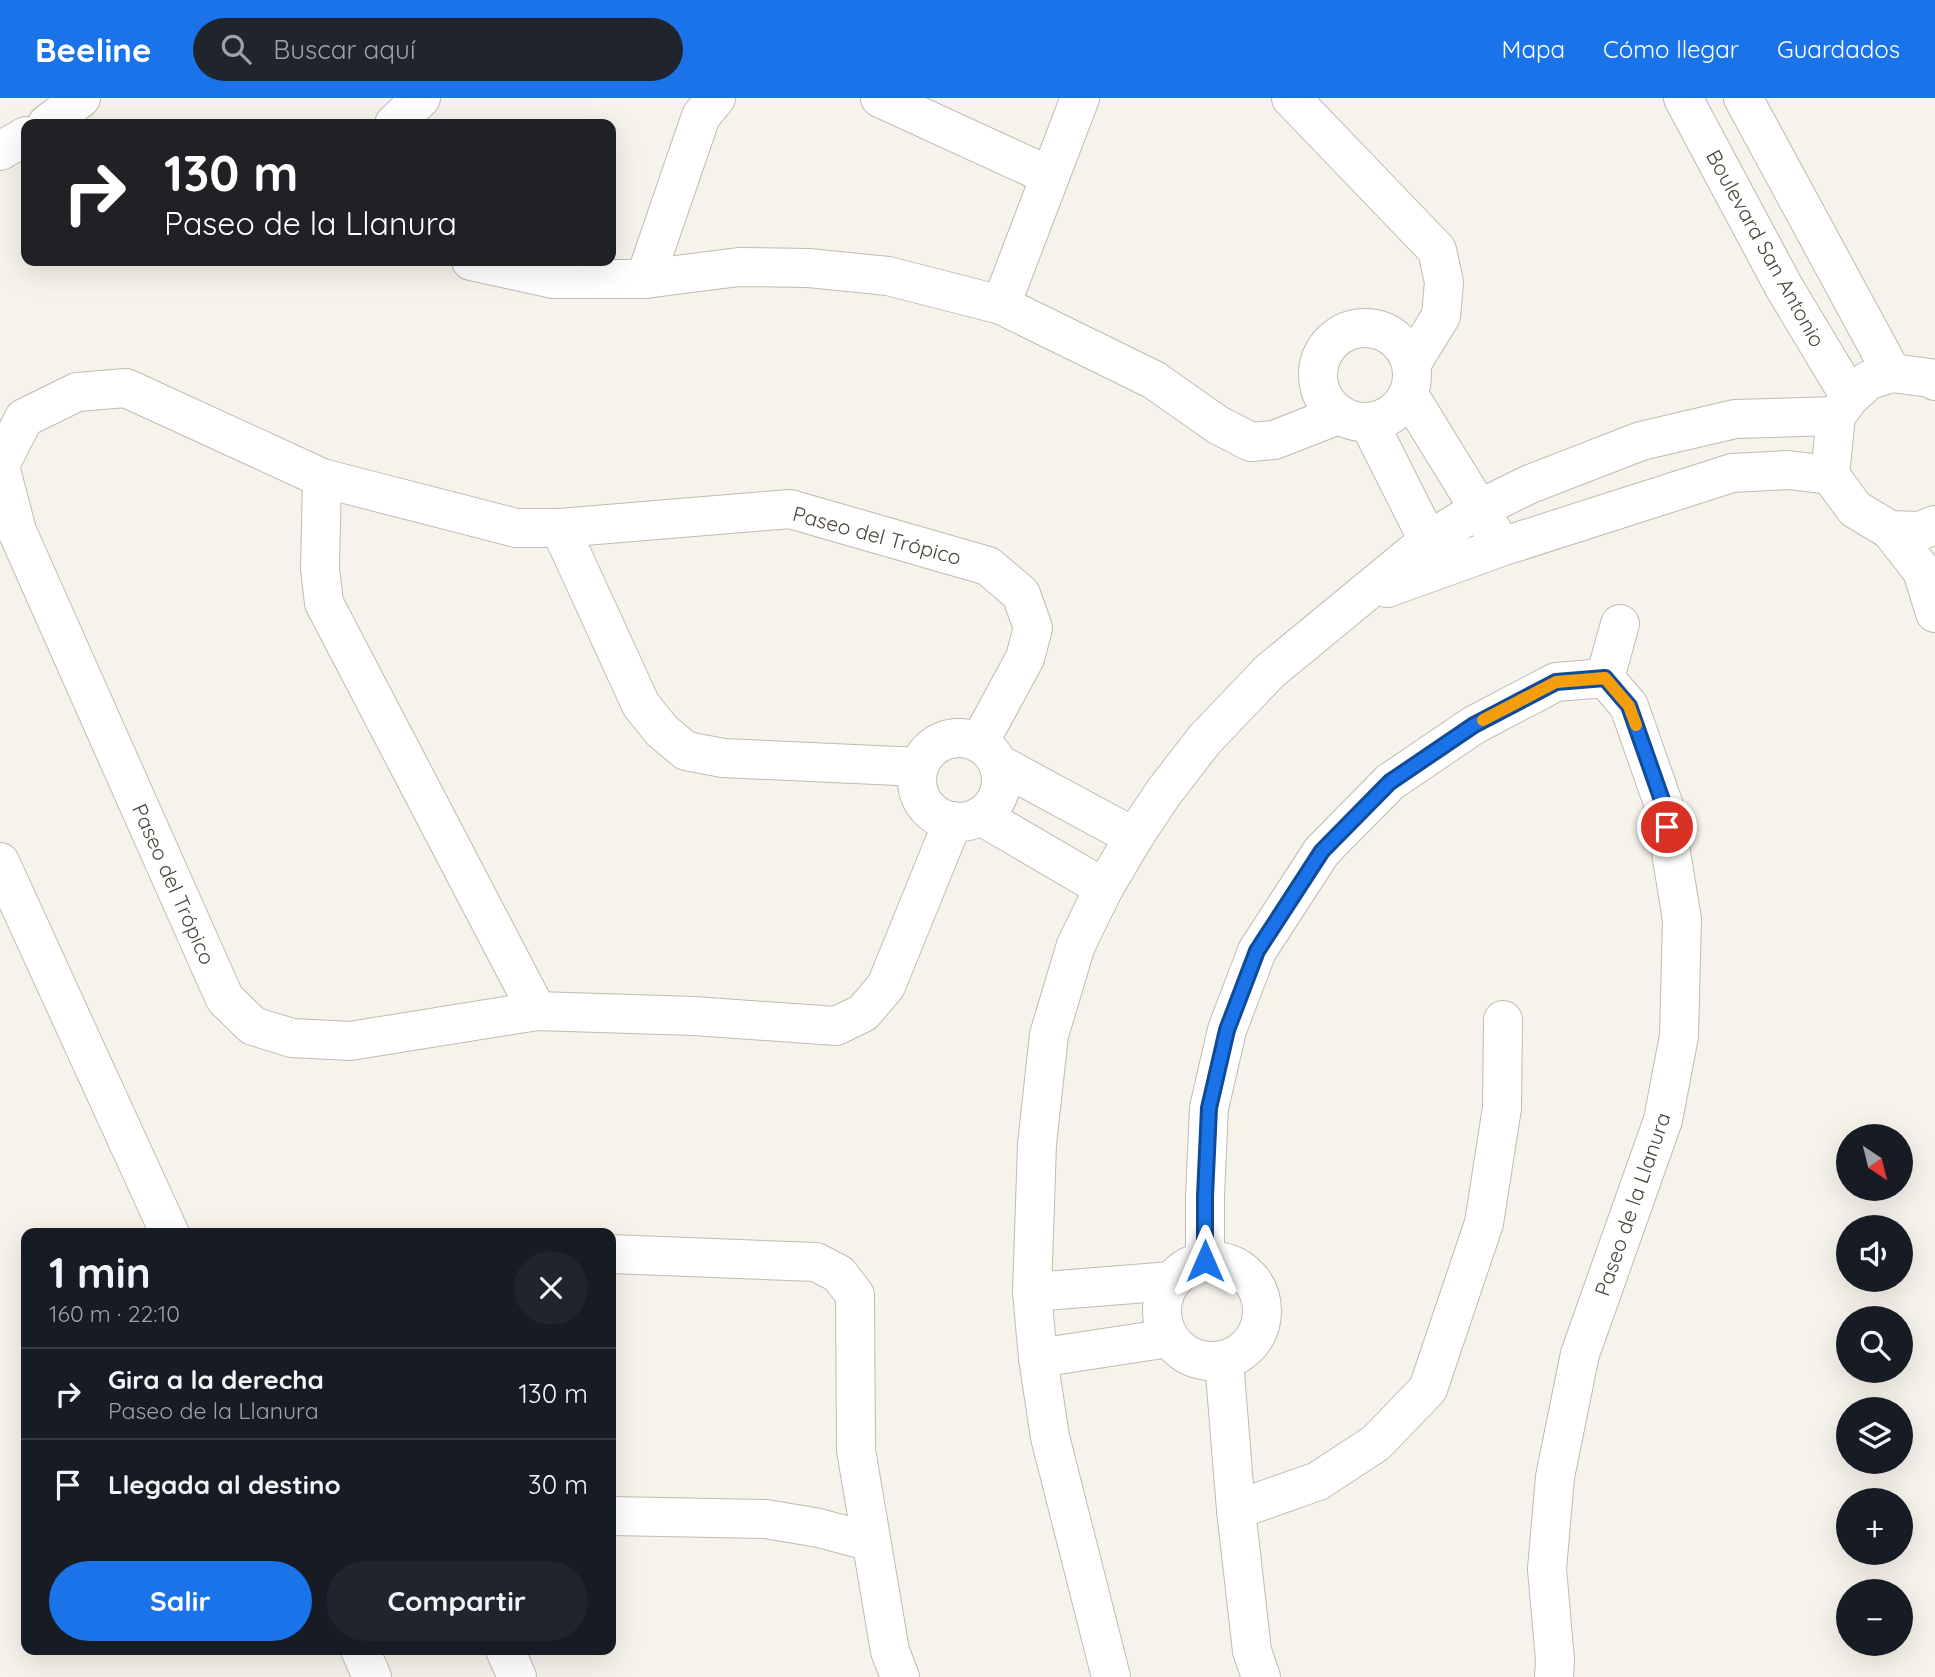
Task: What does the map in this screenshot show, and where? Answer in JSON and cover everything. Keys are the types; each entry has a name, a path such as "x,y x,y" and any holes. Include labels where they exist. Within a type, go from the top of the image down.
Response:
{"street":[{"path":"54,119 81,98"},
{"path":"399,119 421,98"},
{"path":"645,279 701,116 716,98"},
{"path":"880,98 1050,176"},
{"path":"1000,305 1080,98"},
{"path":"494,266 553,279 645,279 738,267 810,268 888,276 1000,305 1154,380 1218,425 1251,442 1275,440 1354,419 1385,419 1399,409 1410,379 1441,316 1444,282 1437,250 1291,98"},
{"name":"Boulevard San Antonio","path":"1683,98 1784,287 1843,407"},
{"path":"1742,98 1892,373"},
{"path":"0,151 21,139"},
{"path":"1435,554 1354,419 1326,403 1319,388 1317,372 1322,356 1331,342 1345,332 1361,328 1378,329 1393,336 1405,348 1410,379 1502,547"},
{"path":"1830,475 1843,407 1869,380 1892,373 1935,381"},
{"name":"Paseo del Trópico","path":"127,388 322,478 516,528 560,528 790,509 988,566 1021,594 1033,628 1025,658 989,753 1001,778 999,793 992,806 967,818 886,986 863,1013 836,1026 694,1016 537,1011 350,1041 292,1038 253,1026 225,999 17,531 0,466 24,418 77,392 127,388"},
{"path":"1111,1677 1050,1437 1038,1358 1032,1292 1037,1144 1049,1035 1076,945 1104,888 1164,792 1205,739 1270,671 1356,600 1435,554 1479,509 1530,484 1642,441 1735,419 1843,407"},
{"path":"1435,554 1502,547 1732,473 1788,470 1830,475 1855,509 1890,530 1922,571 1935,613"},
{"path":"322,478 320,569 324,603 537,1011"},
{"path":"1890,530 1920,531 1935,525"},
{"path":"560,528 641,705 662,731 686,751 723,758 919,767"},
{"path":"1205,1261 1209,1108 1227,1030 1257,951 1322,851 1390,782 1474,725 1556,682 1605,678 1620,624"},
{"name":"Paseo de la Llanura","path":"1554,1677 1547,1569 1558,1464 1580,1354 1663,1120 1679,1036 1682,920 1663,803 1629,706 1605,678"},
{"path":"1104,888 967,818 939,817 927,808 917,781 919,767 926,754 937,744 951,738 966,738 1134,837"},
{"path":"0,862 167,1228"},
{"path":"1236,1510 1318,1481 1376,1443 1429,1389 1483,1223 1502,1108 1503,1020"},
{"path":"616,1254 816,1262 839,1274 855,1295 856,1450 890,1651 900,1677"},
{"path":"1205,1261 1224,1262 1242,1269 1255,1284 1263,1301 1263,1321 1255,1339 1242,1353 1224,1361 1208,1362 1192,1358 1179,1350 1169,1338 1163,1324 1165,1294 1172,1281 1192,1265 1205,1261"},
{"path":"1032,1292 1172,1281"},
{"path":"1038,1358 1169,1338"},
{"path":"1224,1361 1236,1510 1252,1651 1261,1677"},
{"path":"616,1516 766,1520 819,1528 871,1542"},
{"path":"361,1655 372,1677"},
{"path":"507,1655 517,1677"}],"slow traffic":[{"path":"1483,720 1556,682 1605,678 1629,706 1636,725"}],"route":[{"path":"1205,1261 1209,1108 1227,1030 1257,951 1322,851 1390,782 1474,725 1556,682 1605,678 1629,706 1663,803 1667,827"}]}
